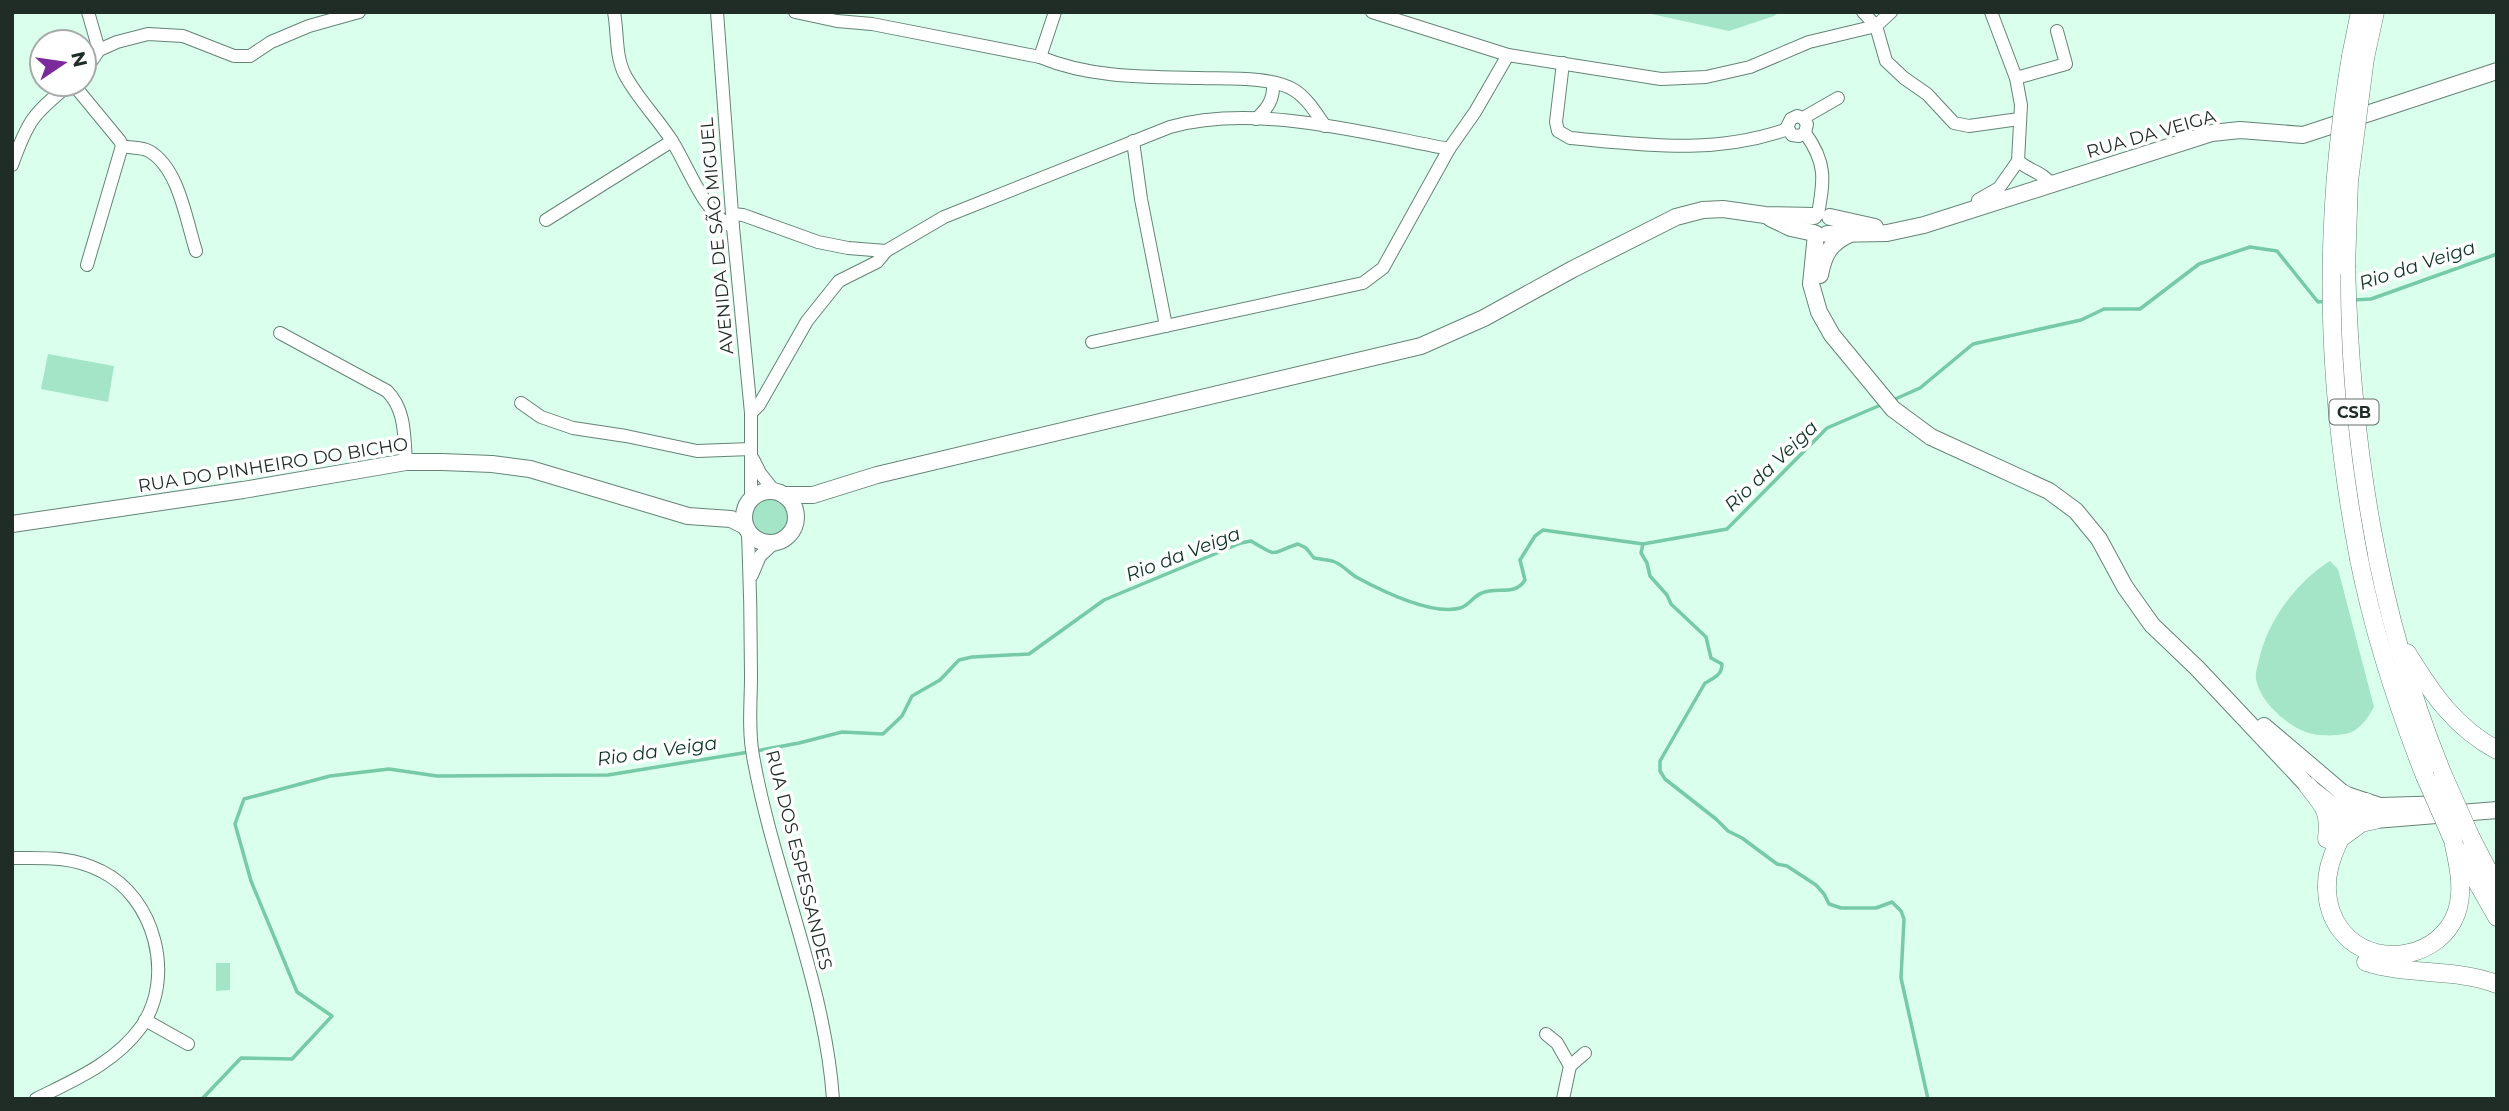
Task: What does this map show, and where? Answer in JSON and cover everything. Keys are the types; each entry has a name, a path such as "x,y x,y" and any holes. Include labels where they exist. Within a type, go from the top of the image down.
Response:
{"highway":[{"name":"CSB","path":"2358,57 2360,12"},
{"name":"CSB","path":"2375,12 2344,102 2334,189 2330,319 2339,432 2367,557 2398,639 2453,840 2497,917"},
{"name":"CSB","path":"2367,557 2369,609 2387,669 2434,775 2497,888"},
{"path":"2398,639 2440,705 2472,734 2497,750"},
{"path":"2308,786 2326,808 2334,838"},
{"path":"2366,802 2346,803 2335,822 2326,888 2333,917 2340,930 2361,947 2387,955 2422,949 2433,943 2451,924 2461,887 2453,840"},
{"path":"2375,820 2361,823 2334,838 2316,876 2318,906 2329,932 2350,954 2378,965 2463,975 2497,984"}],"main road":[{"name":"RUA DA VEIGA","path":"1822,225 1850,234 1887,233 1938,221 2213,133 2240,130 2303,135 2497,71"},
{"path":"813,495 788,535 774,543 755,539 746,529 744,510 749,501 766,491 813,495 877,475 1421,346 1484,318 1676,217 1703,210 1723,209 1822,225"},
{"path":"1765,215 1803,236 1818,258"},
{"name":"RUA DA VEIGA","path":"1822,225 1898,230"},
{"path":"1791,228 1822,225"},
{"path":"1822,225 1818,258 1811,284 1819,312 1832,335 1893,409 1931,437 2049,491 2076,511 2099,539 2125,587 2152,625 2346,803 2375,820 2497,810"},
{"path":"1818,258 1837,240 1850,234"},
{"name":"RUA DO PINHEIRO DO BICHO","path":"12,524 277,485 406,462 492,464 530,468 688,516 731,519 746,529"},
{"path":"779,494 794,510 796,519 793,528"},
{"name":"RUA DO PINHEIRO DO BICHO","path":"701,516 749,501"},
{"path":"2197,668 2308,786 2330,803 2346,803"},
{"path":"2366,802 2380,806 2426,806 2497,799"}],"street":[{"path":"88,12 99,50 117,41 148,33 183,36 234,56 250,56 271,42 309,26 359,12"},
{"path":"614,12 618,52 625,75 672,141 720,222 733,221 743,215 818,242 886,251"},
{"name":"AVENIDA DE SÃO MIGUEL","path":"718,12 733,221 751,413 749,501"},
{"path":"795,12 816,14 837,21 872,24 1040,57 1093,72 1281,83 1296,91 1309,103 1325,126"},
{"path":"1040,57 1055,12"},
{"path":"1372,12 1508,55 1661,79 1706,77 1749,67 1809,41 1877,26 1891,12"},
{"path":"1863,12 1877,26 1886,61 1927,94 1954,123 1969,127 2019,119"},
{"path":"1978,207 1978,200 1999,188 2018,161 2021,105 2016,78 1991,12"},
{"path":"2016,78 2066,64 2057,31"},
{"path":"1092,342 1363,283 1383,268 1449,149 1508,55"},
{"path":"1563,62 1556,122 1558,131 1570,138 1689,147 1758,140 1788,129"},
{"path":"1256,119 1268,107 1274,94 1273,83"},
{"path":"12,165 18,131 53,98"},
{"path":"83,98 122,146 87,265"},
{"path":"1803,118 1838,98"},
{"path":"1788,129 1791,119 1797,116 1803,118 1807,124 1805,133 1816,150 1824,181 1822,225"},
{"path":"751,413 759,405 807,321 839,281 877,262 886,251 966,207 1133,141 1196,120 1256,119 1325,126 1449,149"},
{"path":"1788,129 1795,136 1805,133"},
{"path":"546,220 672,141"},
{"path":"1133,141 1141,199 1166,326"},
{"path":"122,146 149,151 166,168 179,187 195,251"},
{"path":"2018,161 2028,170 2047,178 2051,184"},
{"path":"280,333 387,391 396,400 402,414 406,462"},
{"path":"520,403 541,417 573,428 697,451 751,452 760,473 779,494"},
{"name":"RUA DOS ESPESSANDES","path":"746,529 751,585 753,757 771,835 813,983 832,1080 833,1099"},
{"path":"751,585 752,573 761,556 774,543"},
{"path":"12,858 64,858 102,871 120,883 134,898 151,929 158,962 155,991 145,1020 132,1037 108,1061 36,1099"},
{"path":"145,1020 188,1044"},
{"path":"1546,1034 1557,1043 1570,1066"},
{"path":"1563,1099 1570,1066 1585,1053"}],"green space":[{"path":"1642,12 1780,12 1729,31"},
{"path":"48,354 114,366 108,402 41,389"},
{"path":"769,498 783,503 788,517 783,531 769,536 755,531 750,517 755,503"},
{"path":"2330,561 2338,569 2374,707 2366,720 2354,731 2328,735 2306,732 2280,716 2262,695 2256,676 2262,649 2284,605 2305,581"},
{"path":"216,963 230,963 230,990 216,991"}],"waterway":[{"name":"Rio da Veiga","path":"1893,400 1920,388 1973,344 2081,320 2104,309 2140,309 2199,264 2250,247 2277,251 2318,302 2327,301"},
{"name":"Rio da Veiga","path":"2353,300 2371,299 2497,254"},
{"name":"Rio da Veiga","path":"756,751 842,732 883,734 902,716 912,696 940,680 959,660 1029,654 1104,600 1241,543 1251,541 1275,553 1298,544 1306,548 1314,558 1335,562 1358,578 1394,595 1436,609 1449,610 1463,607 1482,593 1511,590 1521,585 1525,580 1520,560 1535,536 1543,530 1643,544 1727,529 1827,428 1883,404"},
{"path":"1643,544 1641,553 1650,576 1667,595 1671,604 1706,637 1711,658 1722,664 1719,674 1705,683 1660,761 1660,771 1665,779 1728,831 1777,864 1787,866 1816,885 1829,904 1841,908 1876,908 1892,902 1901,911 1904,919 1901,978 1928,1099"},
{"name":"Rio da Veiga","path":"202,1099 241,1058 292,1059 332,1016 297,992 251,881 235,824 244,799 330,776 389,769 437,776 608,775 749,752"}]}
